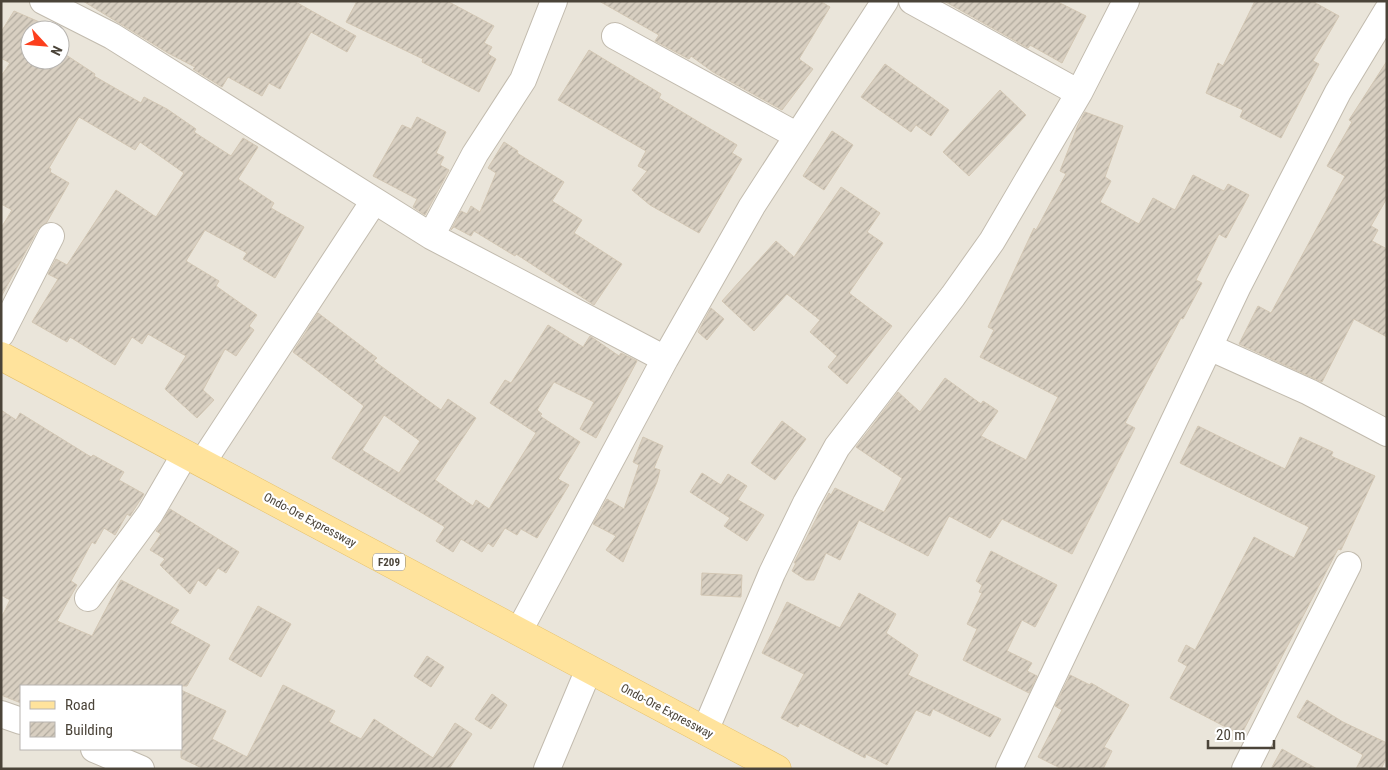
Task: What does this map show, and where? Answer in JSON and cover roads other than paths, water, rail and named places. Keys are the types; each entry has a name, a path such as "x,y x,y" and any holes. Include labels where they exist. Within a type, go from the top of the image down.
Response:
{"main road":[{"name":"Ondo-Ore Expressway","path":"1,356 777,769"}],"street":[{"path":"43,1 112,36 431,236 665,359"},
{"path":"431,236 475,154 523,80 554,1"},
{"path":"519,631 665,359 752,206 796,135 885,1"},
{"path":"912,1 1080,93"},
{"path":"705,731 772,573 806,503 837,447 953,296 992,241 1080,93 1126,1"},
{"path":"1009,769 1209,347 1338,92 1387,11"},
{"path":"615,36 796,135"},
{"path":"88,598 193,458 374,201"},
{"path":"1,334 51,236"},
{"path":"1209,347 1309,392 1387,433"},
{"path":"1244,769 1348,565"},
{"path":"548,769 589,669"},
{"path":"1,714 20,721"},
{"path":"96,750 141,769"}]}
